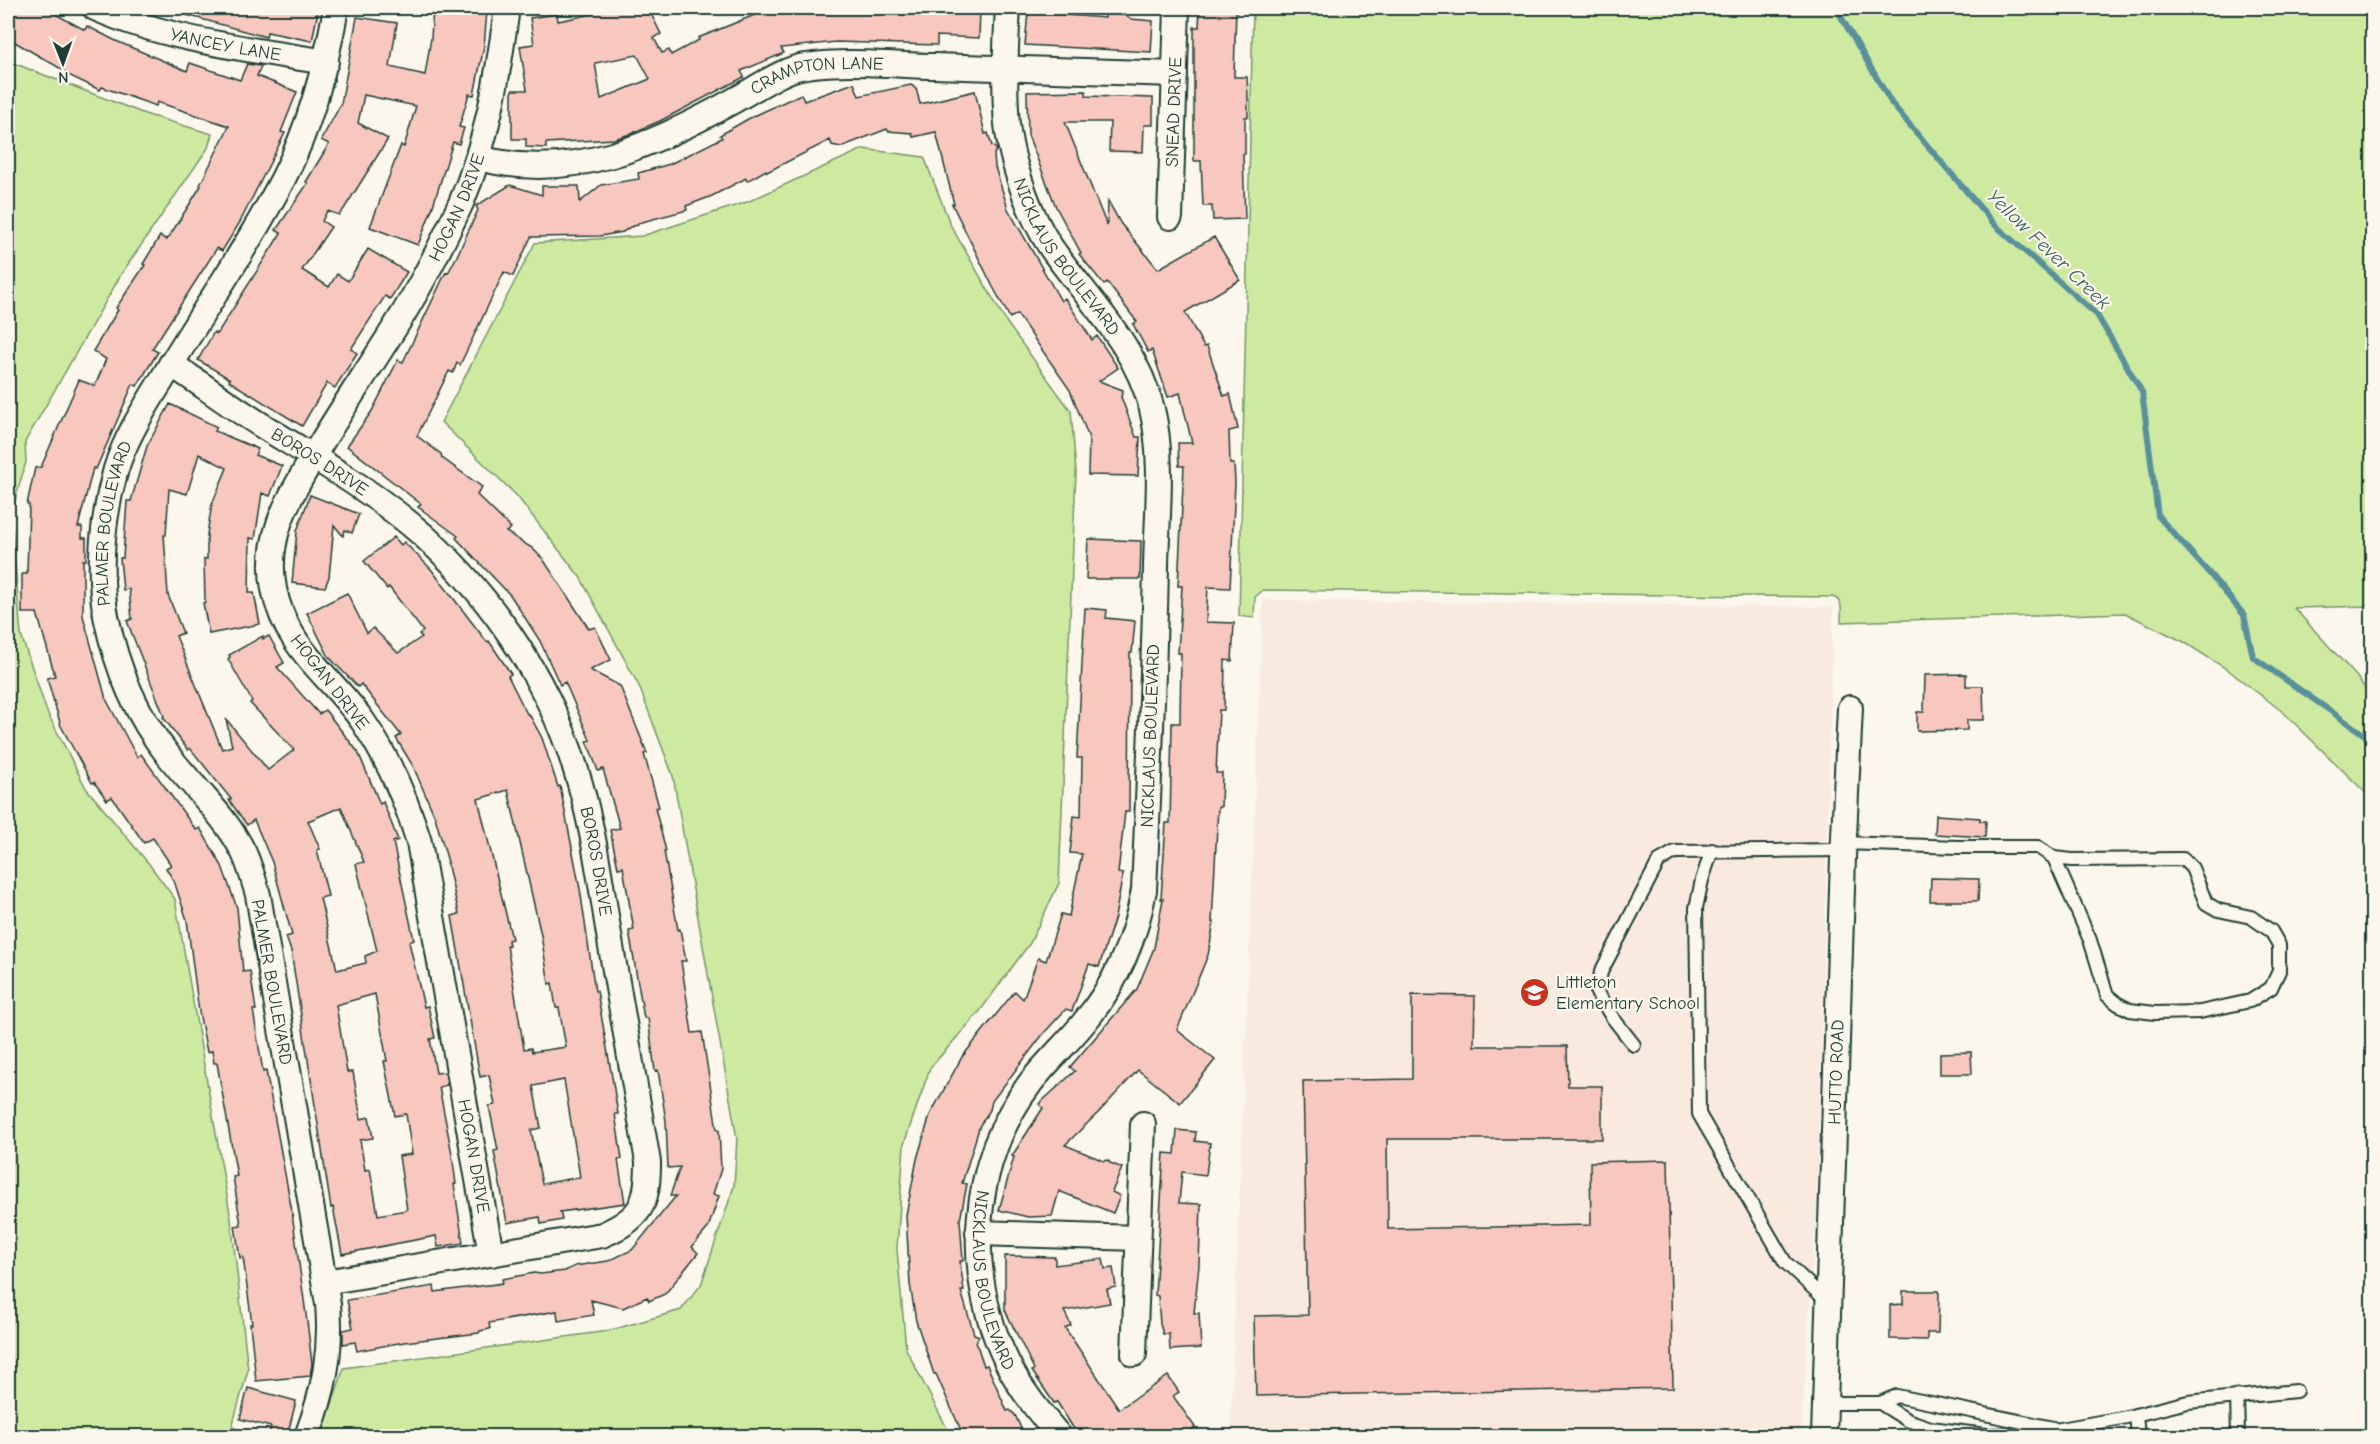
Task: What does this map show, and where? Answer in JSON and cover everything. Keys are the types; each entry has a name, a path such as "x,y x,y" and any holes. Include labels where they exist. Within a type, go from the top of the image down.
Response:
{"street":[{"name":"YANCEY LANE","path":"95,8 170,33 326,62"},
{"name":"PALMER BOULEVARD","path":"307,1437 320,1400 328,1364 331,1334 325,1282 258,895 244,852 230,829 167,755 142,717 119,666 106,614 103,549 106,516 124,448 171,364 260,220 285,175 306,126 326,62 336,8"},
{"name":"HOGAN DRIVE","path":"491,1254 426,875 411,817 387,759 363,721 294,641 283,619 274,589 273,556 279,523 290,497 421,282 456,213 479,158 486,130 500,62 507,8"},
{"name":"NICKLAUS BOULEVARD","path":"1008,8 1006,68 1008,131 1029,203 1052,248 1124,342 1145,385 1152,410 1159,460 1156,598 1144,890 1134,934 1124,960 1098,1005 1029,1085 1006,1124 988,1168 978,1233 982,1287 997,1339 1021,1386 1059,1437"},
{"name":"SNEAD DRIVE","path":"1170,217 1177,8"},
{"name":"CRAMPTON LANE","path":"479,158 502,164 547,166 618,154 647,145 684,128 783,74 804,66 861,64 1175,74"},
{"name":"BOROS DRIVE","path":"171,364 264,427 314,455 411,524 455,567 493,612 528,664 553,710 573,760 590,823 648,1162 648,1186 641,1208 624,1226 602,1235 325,1282"},
{"name":"HUTTO ROAD","path":"1824,1437 1843,846 1850,708"},
{"path":"1134,1354 1143,1124"},
{"path":"978,1233 1138,1238"}],"lane":[{"path":"1634,1045 1597,993 1601,972 1659,861 1676,852 1843,846 2038,846 2054,858 2090,940 2108,995 2118,1004 2130,1010 2155,1013 2200,1012 2250,1001 2271,988 2279,970 2278,945 2271,931 2251,917 2218,910 2206,903 2192,868 2183,859 2072,860 2054,858"},
{"path":"1712,850 1696,908 1699,1114 1785,1262 1829,1303"},
{"path":"1880,1403 1907,1420 1931,1428 1986,1435 2033,1434 2136,1415 2188,1402 2296,1391"},
{"path":"1826,1403 1880,1403 1897,1396 2057,1429"},
{"path":"2237,1396 2238,1437"},
{"path":"2136,1415 2138,1437"}],"shaded area":[{"name":"Littleton Elementary School","path":"1263,600 1833,607 1817,1197 1801,1436 1230,1436"}],"green space":[{"path":"1253,8 2372,8 2372,606 2294,608 2357,677 2372,698 2372,799 2283,712 2228,670 2184,642 2125,613 1841,622 1840,604 1833,597 1263,590 1255,597 1254,618 1239,616"},
{"path":"8,61 145,114 212,134 208,148 122,273 25,442 26,462 11,514 21,635 47,712 86,788 175,899 231,1219 248,1370 232,1427 257,1436 8,1436"},
{"path":"863,149 924,157 951,226 1007,323 1071,411 1076,472 1059,883 1030,943 980,1011 930,1068 904,1144 897,1249 906,1349 951,1436 321,1436 344,1368 608,1331 681,1310 701,1285 734,1186 737,1139 673,776 639,686 580,577 516,495 441,422 535,243 642,236 747,202"}],"building":[{"path":"8,8 44,8 85,30 87,26 187,71 190,63 240,80 247,64 261,66 257,76 297,92 281,132 285,133 240,222 222,251 217,248 152,349 158,352 137,386 133,384 96,469 93,468 78,527 82,527 82,538 86,538 86,560 83,560 83,616 106,699 137,757 141,754 196,830 200,828 222,866 237,908 243,972 250,971 256,1010 253,1010 263,1072 266,1071 291,1206 312,1364 310,1376 256,1381 250,1324 252,1324 243,1257 240,1258 235,1226 241,1225 233,1177 237,1176 217,1063 214,1063 212,1051 207,1052 199,1012 187,920 174,881 166,868 171,865 153,838 144,843 112,797 107,800 94,782 92,783 61,726 47,678 55,676 37,613 22,613 22,574 27,574 29,505 27,504 35,468 41,467 79,380 95,386 106,359 93,351 160,236 167,240 201,186 229,126 157,102 156,106 102,87 100,90 64,73 65,71 8,38"},
{"path":"177,8 318,8 318,11 312,41 267,32 266,37 176,12"},
{"path":"433,8 487,11 484,46 474,95 469,94 459,127 464,128 459,144 453,142 418,245 370,227 401,145 404,147 416,106 364,95 358,123 388,139 339,215 327,211 322,221 331,227 302,270 329,287 337,274 348,281 368,249 407,272 390,299 385,296 351,349 357,353 335,388 327,383 302,426 198,360 214,332 217,334 281,233 276,230 308,183 306,182 329,144 321,140 341,104 357,17 397,23 390,67 425,75"},
{"path":"648,8 661,34 654,38 662,53 669,50 671,55 699,40 698,38 772,8 980,8 979,38 937,36 937,45 836,42 781,48 784,53 741,71 744,77 660,121 627,135 614,139 546,143 546,148 526,147 526,139 512,139 512,90 527,90 520,46 534,44 530,18 557,14 558,21 593,14 593,10","holes":["637,55 650,79 601,99 595,63"]},
{"path":"1200,8 1236,8 1234,77 1247,77 1248,97 1248,117 1245,117 1245,154 1243,154 1245,219 1213,220 1212,206 1203,206 1201,161 1194,161 1194,27 1199,27"},
{"path":"1028,12 1105,18 1105,14 1126,15 1131,19 1153,21 1151,52 1025,45"},
{"path":"854,83 859,96 911,85 916,88 920,104 975,91 985,134 988,133 992,146 997,149 994,154 995,167 1008,209 1061,301 1065,298 1092,340 1097,336 1118,368 1099,381 1123,390 1121,397 1136,437 1140,437 1138,476 1088,475 1089,438 1070,390 1017,314 1010,318 993,287 952,204 954,204 936,132 913,137 912,133 888,131 887,129 841,147 832,145 830,140 767,172 766,170 747,181 746,178 712,196 686,206 687,210 638,223 623,232 600,236 531,237 513,276 504,272 460,365 457,363 453,373 449,371 417,436 441,454 442,458 482,487 477,495 511,528 506,532 532,548 543,559 589,629 595,627 611,660 590,670 620,686 647,753 644,754 659,807 655,808 666,851 664,851 678,930 680,929 686,961 681,961 692,1033 702,1032 717,1130 719,1130 721,1169 713,1194 719,1196 708,1228 692,1247 698,1253 665,1294 649,1301 647,1297 623,1308 591,1300 594,1315 558,1321 557,1311 489,1323 490,1329 479,1333 404,1342 357,1351 355,1342 343,1344 343,1330 353,1328 347,1300 434,1286 435,1292 503,1283 502,1279 534,1273 565,1271 575,1266 608,1261 632,1250 676,1196 670,1196 680,1167 668,1168 666,1121 658,1070 655,1071 648,1018 644,1018 629,931 634,930 623,867 618,868 610,830 620,828 603,769 598,771 587,741 590,740 565,682 560,685 540,641 511,596 456,538 458,536 418,507 421,504 347,446 372,411 398,360 403,362 446,272 448,273 457,256 478,210 476,206 510,185 542,195 542,186 579,186 580,202 601,185 639,179 638,173 670,164 722,138 720,135 748,119 801,94 804,101"},
{"path":"1086,91 1086,96 1153,98 1153,125 1144,125 1143,152 1109,151 1110,122 1065,122 1107,226 1108,201 1121,224 1158,269 1214,237 1240,280 1185,312 1204,347 1207,346 1224,396 1230,394 1238,429 1229,431 1230,464 1234,464 1235,483 1230,588 1208,587 1206,622 1234,623 1232,661 1225,660 1224,710 1219,710 1216,773 1222,773 1221,807 1218,807 1212,922 1214,922 1208,955 1177,1030 1215,1060 1180,1103 1138,1070 1065,1145 1104,1161 1108,1160 1122,1168 1112,1192 1120,1196 1113,1213 1059,1191 1052,1216 1028,1217 999,1210 1014,1157 1012,1156 1043,1108 1039,1104 1075,1071 1070,1067 1137,989 1154,948 1163,899 1161,899 1166,823 1170,823 1172,723 1180,723 1181,653 1178,653 1182,586 1178,586 1184,466 1179,466 1178,443 1192,443 1180,393 1168,397 1152,350 1148,352 1133,324 1137,322 1107,282 1104,285 1079,254 1081,253 1056,207 1028,135 1027,92"},
{"path":"170,404 217,427 215,431 258,449 255,455 282,466 270,496 262,493 255,539 250,538 249,593 254,593 260,624 209,634 203,603 205,602 204,559 207,559 207,534 212,504 227,468 199,454 187,494 169,489 166,535 164,535 168,595 183,633 176,636 222,749 232,746 226,719 268,770 294,750 250,703 252,701 228,659 229,655 263,636 263,639 269,636 284,663 277,667 319,714 325,710 358,752 380,804 383,802 398,840 393,842 414,940 409,942 424,1007 428,1006 435,1038 430,1039 436,1073 445,1072 447,1085 439,1087 452,1154 463,1243 438,1247 436,1236 342,1254 333,1207 331,1208 291,951 286,937 292,935 272,862 254,820 247,825 229,800 231,799 190,748 188,750 163,717 127,621 132,619 129,589 123,590 120,558 123,558 127,501 131,501 147,446","holes":["341,807 364,862 356,864 377,951 365,956 366,963 337,970 320,898 328,896 317,850 320,849 308,821","375,994 387,1061 384,1061 395,1116 406,1114 412,1154 399,1156 407,1210 378,1215 370,1169 365,1170 360,1140 373,1138 369,1117 361,1119 353,1072 347,1072 336,1005"]},
{"path":"310,495 359,514 352,533 345,530 343,536 334,525 329,577 325,587 292,583 297,531"},
{"path":"394,537 401,545 404,542 431,569 487,642 489,641 511,674 508,676 542,738 558,787 560,786 580,889 595,991 597,991 618,1114 615,1114 622,1159 618,1160 625,1203 560,1212 562,1220 541,1224 540,1217 507,1223 494,1151 498,1150 489,1106 495,1105 489,1075 480,1077 452,916 459,914 448,862 435,817 413,766 396,738 401,735 361,684 358,687 329,657 307,613 347,593 367,633 373,628 398,653 422,637 419,634 423,631 389,587 387,589 364,561","holes":["508,790 541,935 549,984 552,983 556,1008 559,1008 566,1047 532,1052 531,1048 524,1049 507,945 509,945 508,940 512,939 478,799","564,1080 580,1177 542,1184 531,1130 541,1128 533,1086"]},
{"path":"1088,539 1141,541 1140,579 1086,579"},
{"path":"1085,608 1107,610 1106,618 1135,621 1132,653 1130,653 1129,812 1125,812 1118,873 1123,874 1115,917 1099,967 1089,964 1072,1011 1066,1009 1044,1033 992,1101 990,1110 980,1125 962,1183 967,1184 960,1220 963,1261 960,1261 964,1291 961,1291 974,1334 979,1336 976,1342 984,1366 987,1365 1007,1411 1010,1410 1015,1415 1025,1437 964,1437 936,1374 934,1374 916,1321 910,1284 906,1215 917,1159 930,1115 962,1057 1015,991 1023,999 1038,958 1046,961 1061,914 1069,916 1082,854 1070,853 1074,816 1081,817 1082,758 1077,758"},
{"path":"1966,674 1966,686 1983,686 1984,720 1967,720 1967,730 1917,731 1917,712 1924,712 1925,675"},
{"path":"1936,815 1980,818 1980,821 1986,821 1985,837 1935,834"},
{"path":"1931,878 1979,879 1978,901 1930,901"},
{"path":"1412,995 1475,996 1474,1046 1567,1046 1568,1086 1602,1086 1602,1139 1387,1139 1388,1229 1591,1225 1590,1162 1668,1160 1673,1388 1256,1396 1254,1316 1308,1315 1303,1081 1412,1079"},
{"path":"1971,1052 1972,1074 1940,1074 1940,1053"},
{"path":"1177,1130 1196,1132 1195,1141 1210,1143 1206,1175 1182,1172 1179,1203 1201,1204 1199,1265 1194,1313 1199,1313 1201,1348 1170,1350 1169,1334 1163,1334 1158,1296 1155,1295 1164,1153 1175,1154"},
{"path":"1005,1256 1055,1257 1055,1265 1103,1259 1105,1269 1113,1268 1116,1287 1107,1289 1110,1303 1064,1311 1071,1325 1065,1328 1119,1409 1168,1376 1179,1392 1173,1396 1195,1427 1181,1437 1079,1437 1057,1402 1054,1403 1032,1371 1034,1369 1005,1310"},
{"path":"1903,1291 1939,1291 1938,1333 1927,1333 1927,1340 1890,1339 1890,1305 1903,1304"},
{"path":"248,1388 296,1401 287,1437 269,1434 271,1427 240,1419"}],"waterway":[{"name":"Yellow Fever Creek","path":"1836,8 1892,104 1995,225 2097,315 2142,392 2158,516 2244,615 2253,657 2372,740"}],"place":[{"name":"Littleton Elementary School","path":"1535,992"}]}
